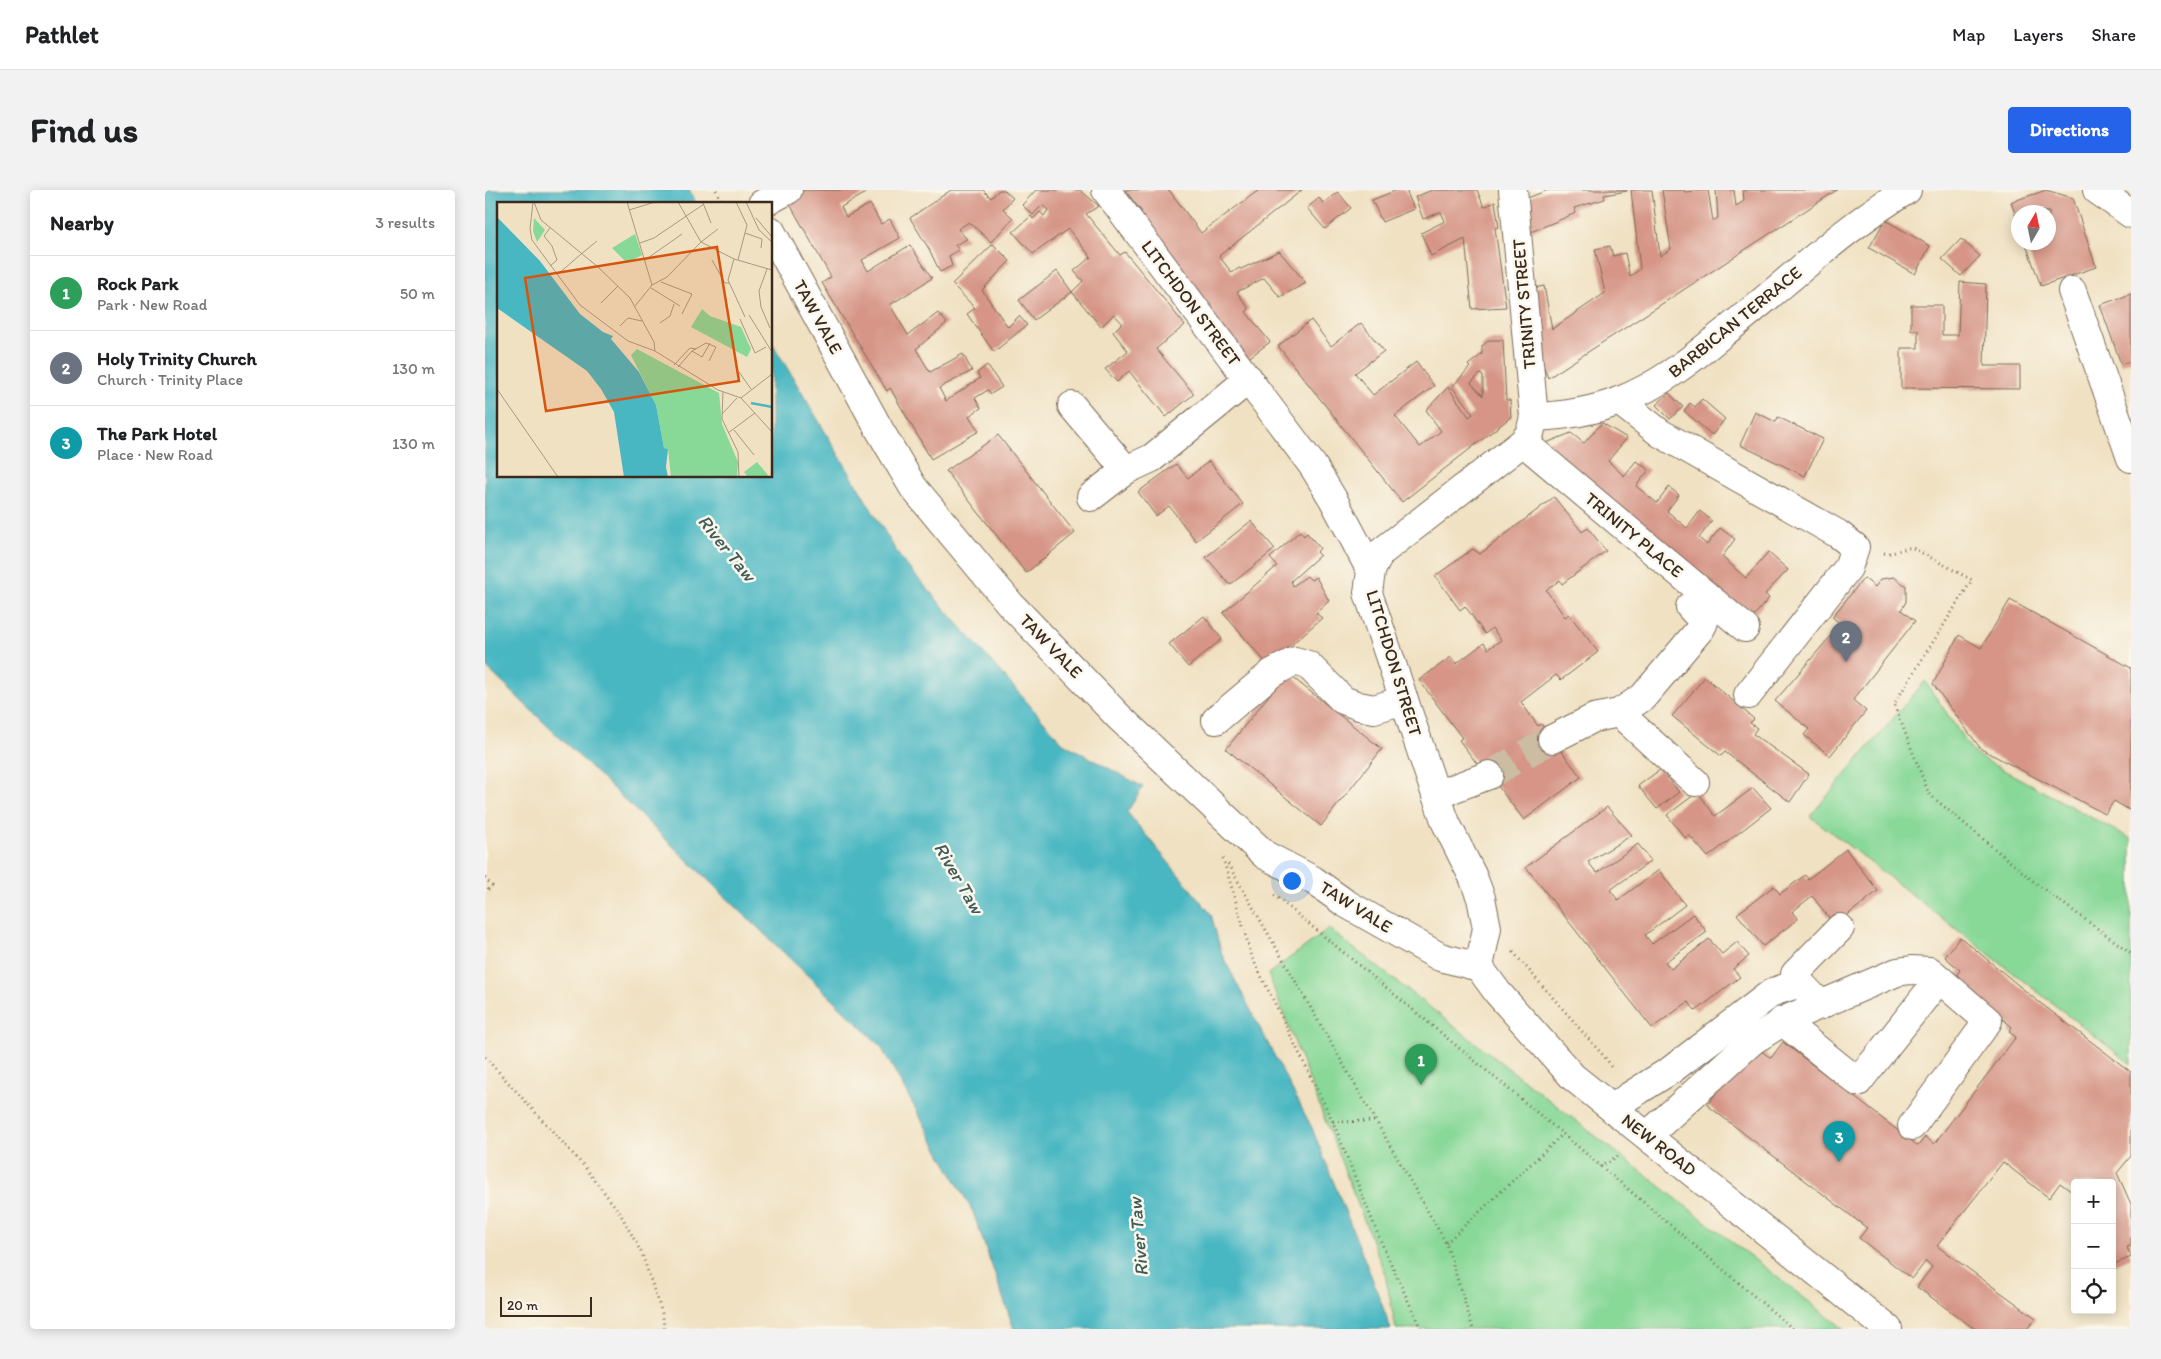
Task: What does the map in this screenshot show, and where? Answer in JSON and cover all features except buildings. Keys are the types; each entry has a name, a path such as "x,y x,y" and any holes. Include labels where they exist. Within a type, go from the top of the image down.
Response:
{"street":[{"path":"749,190 755,202"},
{"path":"766,202 788,190"},
{"name":"LITCHDON STREET","path":"1106,190 1313,466 1333,499 1371,571 1368,593 1446,823 1473,877 1481,898 1487,928 1479,967"},
{"name":"BARBICAN TERRACE","path":"1534,417 1562,416 1619,401 1675,373 1880,206 1907,190"},
{"path":"2097,190 2131,214"},
{"name":"TRINITY STREET","path":"1520,193 1534,417"},
{"name":"TAW VALE","path":"773,235 879,429 913,487 1011,605 1119,717 1265,855 1313,880 1345,903 1440,957 1479,967"},
{"path":"2072,291 2131,458"},
{"path":"1091,497 1127,470 1152,458 1249,379"},
{"path":"1619,401 1659,434 1838,534 1855,547 1847,568 1747,694"},
{"path":"1072,406 1127,470"},
{"path":"1371,571 1379,553 1523,442 1530,433 1534,417"},
{"name":"TRINITY PLACE","path":"1523,442 1745,628"},
{"path":"1552,739 1594,718 1619,713 1643,697 1701,628 1704,622 1690,607"},
{"path":"1216,720 1272,672 1295,662 1307,665 1343,700 1359,706 1374,709 1404,700"},
{"path":"1619,713 1695,782"},
{"path":"1436,795 1489,775"},
{"path":"1821,1005 1799,983 1795,974 1840,928"},
{"name":"NEW ROAD","path":"1479,967 1543,1045 1573,1077 1620,1103 1649,1135 1889,1329"},
{"path":"1649,1135 1752,1041 1782,1021 1897,972 1911,970 1930,971 1989,1021 1912,1126"},
{"path":"1782,1021 1858,1082 1939,979"},
{"path":"1620,1103 1671,1070 1773,992 1799,983"}],"path":[{"path":"716,190 722,202"},
{"path":"1855,547 1890,554 1905,547 1913,548 1973,580 1894,704 1929,794 2038,885 2131,953"},
{"path":"1222,852 1229,858"},
{"path":"1222,852 1446,1244 1473,1329"},
{"path":"1222,852 1252,957 1333,1122 1381,1242 1421,1329"},
{"path":"485,878 492,886 485,892"},
{"path":"1267,890 1563,1134 1793,1329"},
{"path":"1487,928 1525,964 1563,1012 1608,1061 1620,1103"},
{"path":"485,1057 584,1166 620,1214 642,1254 663,1316 664,1329"},
{"path":"1333,1122 1375,1122"},
{"path":"1446,1244 1563,1134"},
{"path":"1600,1167 1614,1159"}],"green space":[{"path":"1925,681 1974,754 2131,839 2131,1064 1810,816"},
{"path":"1329,929 1844,1329 1396,1329 1385,1274 1268,974"}],"water":[{"name":"River Taw","path":"485,190 689,190 695,202 497,202 497,478 773,478 773,344 901,559 1063,743 1143,787 1127,812 1211,914 1222,955 1312,1128 1391,1329 1014,1329 973,1212 880,1045 485,666"}],"tunnel":[{"path":"1489,775 1552,739"}],"place":[{"name":"Holy Trinity Church","path":"1846,662"},
{"name":"Rock Park","path":"1421,1085"},
{"name":"The Park Hotel","path":"1839,1162"}]}
